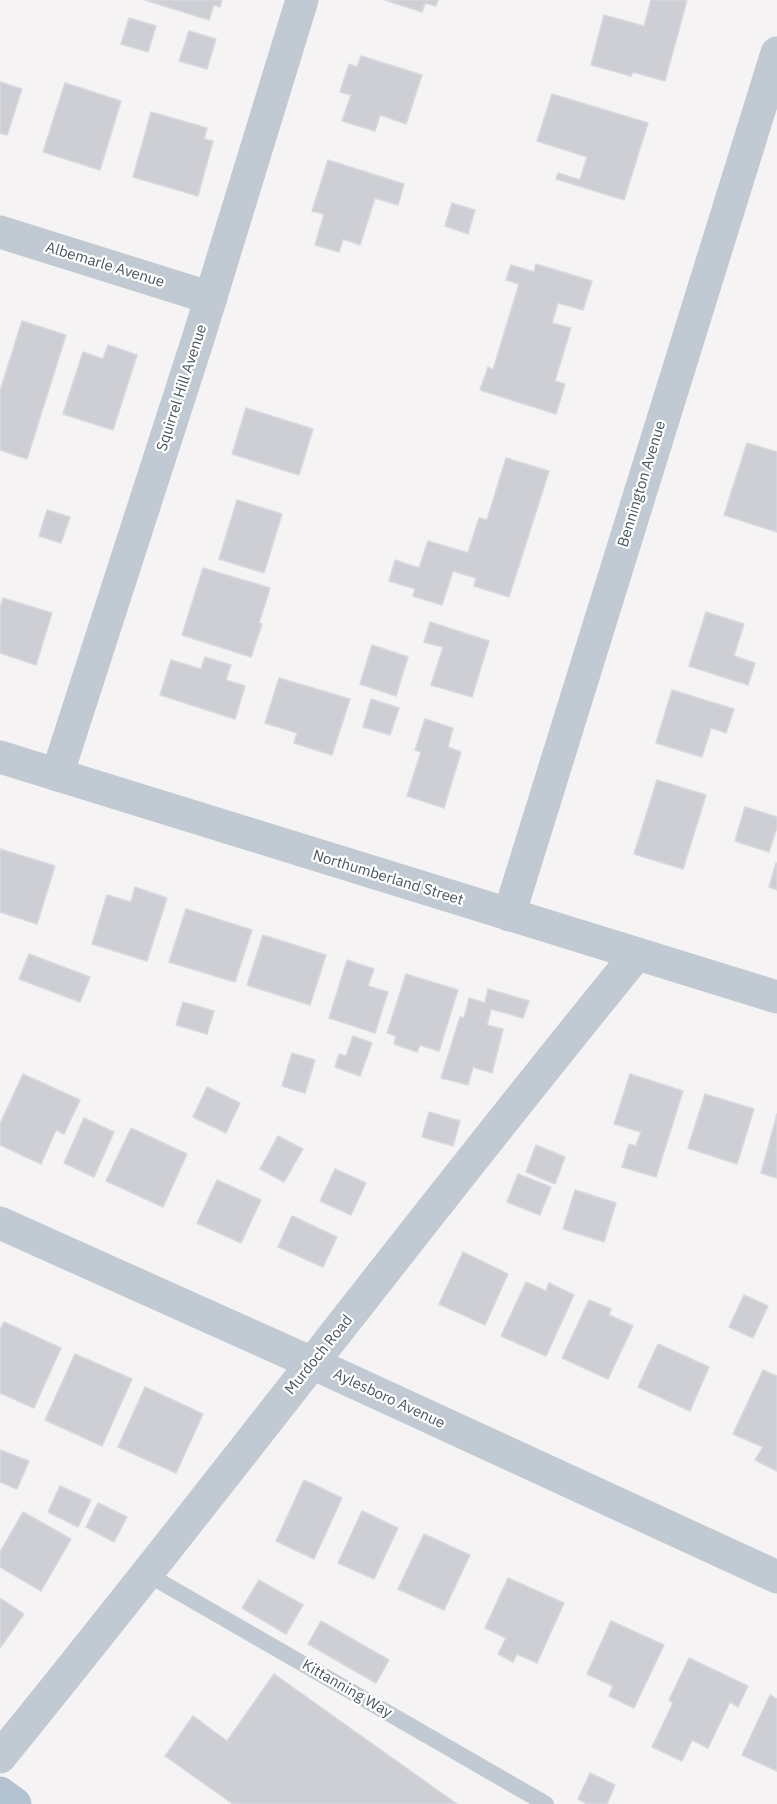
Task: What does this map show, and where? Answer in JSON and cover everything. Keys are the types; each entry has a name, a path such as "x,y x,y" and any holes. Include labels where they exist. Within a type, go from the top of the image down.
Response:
{"main road":[{"path":"0,1793 15,1804"}],"street":[{"name":"Squirrel Hill Avenue","path":"57,775 211,298 302,0"},
{"name":"Bennington Avenue","path":"509,915 777,53"},
{"name":"Albemarle Avenue","path":"0,232 211,298"},
{"name":"Northumberland Street","path":"0,757 777,997"},
{"name":"Murdoch Road","path":"0,1757 147,1574 481,1147 637,954"},
{"name":"Aylesboro Avenue","path":"0,1224 312,1363 777,1577"}],"lane":[{"name":"Kittanning Way","path":"147,1574 546,1804"}],"building":[{"path":"145,0 222,0 220,7 214,5 209,20"},
{"path":"385,0 438,0 436,6 425,3 422,12"},
{"path":"651,0 687,0 665,81 633,72 631,76 591,65 604,15 644,26"},
{"path":"129,18 156,26 148,52 121,44"},
{"path":"189,31 216,39 207,69 179,61"},
{"path":"361,56 422,75 406,124 380,115 375,131 342,121 351,95 340,92 349,64 357,67"},
{"path":"0,82 22,89 7,135 0,133"},
{"path":"65,83 121,101 100,170 43,152"},
{"path":"552,94 648,123 624,200 556,179 558,173 580,180 587,157 537,141"},
{"path":"151,112 207,128 204,139 213,141 198,196 133,177"},
{"path":"328,160 404,184 398,205 375,198 360,245 343,239 339,252 315,245 324,214 312,211"},
{"path":"452,203 475,210 468,234 445,226"},
{"path":"536,264 592,281 583,310 558,303 552,323 571,328 555,381 565,384 556,414 480,390 488,367 493,370 519,284 506,280 511,265 534,272"},
{"path":"22,321 66,335 27,459 0,450 0,391"},
{"path":"108,345 137,355 113,430 63,414 83,352 103,359"},
{"path":"246,408 313,429 299,475 232,454"},
{"path":"747,443 777,452 777,532 724,515"},
{"path":"506,458 549,471 509,597 474,586 476,578 453,571 442,605 413,596 415,589 389,581 395,560 419,568 428,541 468,553 479,518 487,520"},
{"path":"237,500 282,514 264,573 219,559"},
{"path":"47,510 70,517 61,543 39,536"},
{"path":"203,568 270,588 259,623 262,624 251,657 182,635"},
{"path":"3,598 52,613 36,665 0,653 0,608"},
{"path":"706,612 744,624 734,656 755,663 748,685 689,666"},
{"path":"430,622 489,641 472,697 431,685 443,647 424,642"},
{"path":"372,645 408,657 396,696 360,684"},
{"path":"205,657 231,665 226,680 245,686 235,719 160,695 171,660 201,669"},
{"path":"279,678 350,699 332,755 294,743 297,733 265,723"},
{"path":"672,690 734,709 726,733 711,728 702,757 656,743"},
{"path":"371,699 399,708 390,735 363,727"},
{"path":"425,719 453,728 448,747 461,752 444,808 407,796 421,752 415,750"},
{"path":"657,780 706,795 683,869 634,854"},
{"path":"745,807 777,817 777,827 769,852 735,841"},
{"path":"0,849 55,866 37,924 0,912"},
{"path":"777,863 777,890 769,887"},
{"path":"135,887 167,898 147,961 92,944 107,895 131,902"},
{"path":"186,909 252,930 235,982 169,962"},
{"path":"263,935 326,955 310,1005 247,985"},
{"path":"29,954 90,977 80,1002 19,979"},
{"path":"347,960 374,969 368,986 388,992 375,1033 329,1018"},
{"path":"406,974 458,990 439,1051 420,1045 417,1052 394,1044 396,1036 387,1033"},
{"path":"488,989 529,1001 523,1018 491,1009 487,1025 503,1029 492,1073 473,1067 468,1085 441,1078 460,1017 464,1018 469,998 485,1003"},
{"path":"183,1002 214,1011 207,1034 176,1025"},
{"path":"353,1036 372,1043 360,1076 335,1067 339,1054 346,1056"},
{"path":"292,1053 315,1060 305,1093 282,1086"},
{"path":"23,1074 80,1100 64,1134 56,1130 41,1164 0,1145 0,1124"},
{"path":"630,1074 683,1091 656,1177 622,1167 629,1144 636,1146 641,1132 614,1124"},
{"path":"207,1087 240,1103 226,1133 193,1117"},
{"path":"705,1094 754,1109 737,1164 688,1148"},
{"path":"429,1112 460,1121 453,1146 422,1137"},
{"path":"777,1114 777,1178 761,1173"},
{"path":"84,1118 114,1132 94,1177 64,1163"},
{"path":"131,1128 187,1154 163,1207 106,1181"},
{"path":"278,1136 303,1149 284,1182 260,1169"},
{"path":"536,1145 565,1157 555,1184 526,1172"},
{"path":"335,1169 366,1183 351,1215 320,1201"},
{"path":"518,1174 551,1187 540,1215 507,1202"},
{"path":"217,1180 261,1200 241,1243 197,1223"},
{"path":"575,1190 616,1203 604,1242 563,1229"},
{"path":"292,1216 337,1237 323,1267 278,1247"},
{"path":"463,1252 508,1274 485,1325 439,1304"},
{"path":"526,1282 546,1291 549,1283 574,1295 546,1356 501,1336"},
{"path":"744,1295 768,1306 753,1338 729,1327"},
{"path":"589,1300 611,1309 609,1315 633,1326 608,1379 562,1358"},
{"path":"4,1322 61,1348 34,1408 0,1393 0,1330"},
{"path":"658,1344 709,1367 690,1411 638,1387"},
{"path":"75,1354 132,1379 102,1446 45,1420"},
{"path":"763,1370 777,1376 777,1471 755,1460 763,1447 733,1434"},
{"path":"145,1387 203,1414 176,1473 118,1447"},
{"path":"0,1450 29,1461 17,1489 0,1482"},
{"path":"304,1480 342,1498 314,1559 276,1541"},
{"path":"60,1486 91,1500 78,1527 48,1512"},
{"path":"98,1503 127,1517 114,1542 86,1527"},
{"path":"362,1511 398,1528 374,1579 338,1563"},
{"path":"23,1512 71,1539 41,1591 0,1567 0,1552"},
{"path":"424,1534 470,1555 444,1610 398,1589"},
{"path":"508,1578 564,1603 537,1663 517,1654 513,1662 498,1654 506,1638 485,1628"},
{"path":"259,1580 303,1605 286,1634 242,1608"},
{"path":"0,1598 24,1614 0,1648"},
{"path":"321,1621 389,1660 376,1683 308,1644"},
{"path":"611,1621 664,1645 634,1708 609,1696 613,1686 587,1674"},
{"path":"689,1658 748,1686 738,1707 730,1702 708,1748 692,1740 682,1761 652,1747 673,1703 669,1700"},
{"path":"274,1674 457,1804 233,1804 165,1756 193,1716 227,1741"},
{"path":"770,1695 777,1699 777,1771 742,1755"},
{"path":"590,1773 615,1785 607,1804 587,1804 578,1799"}]}
